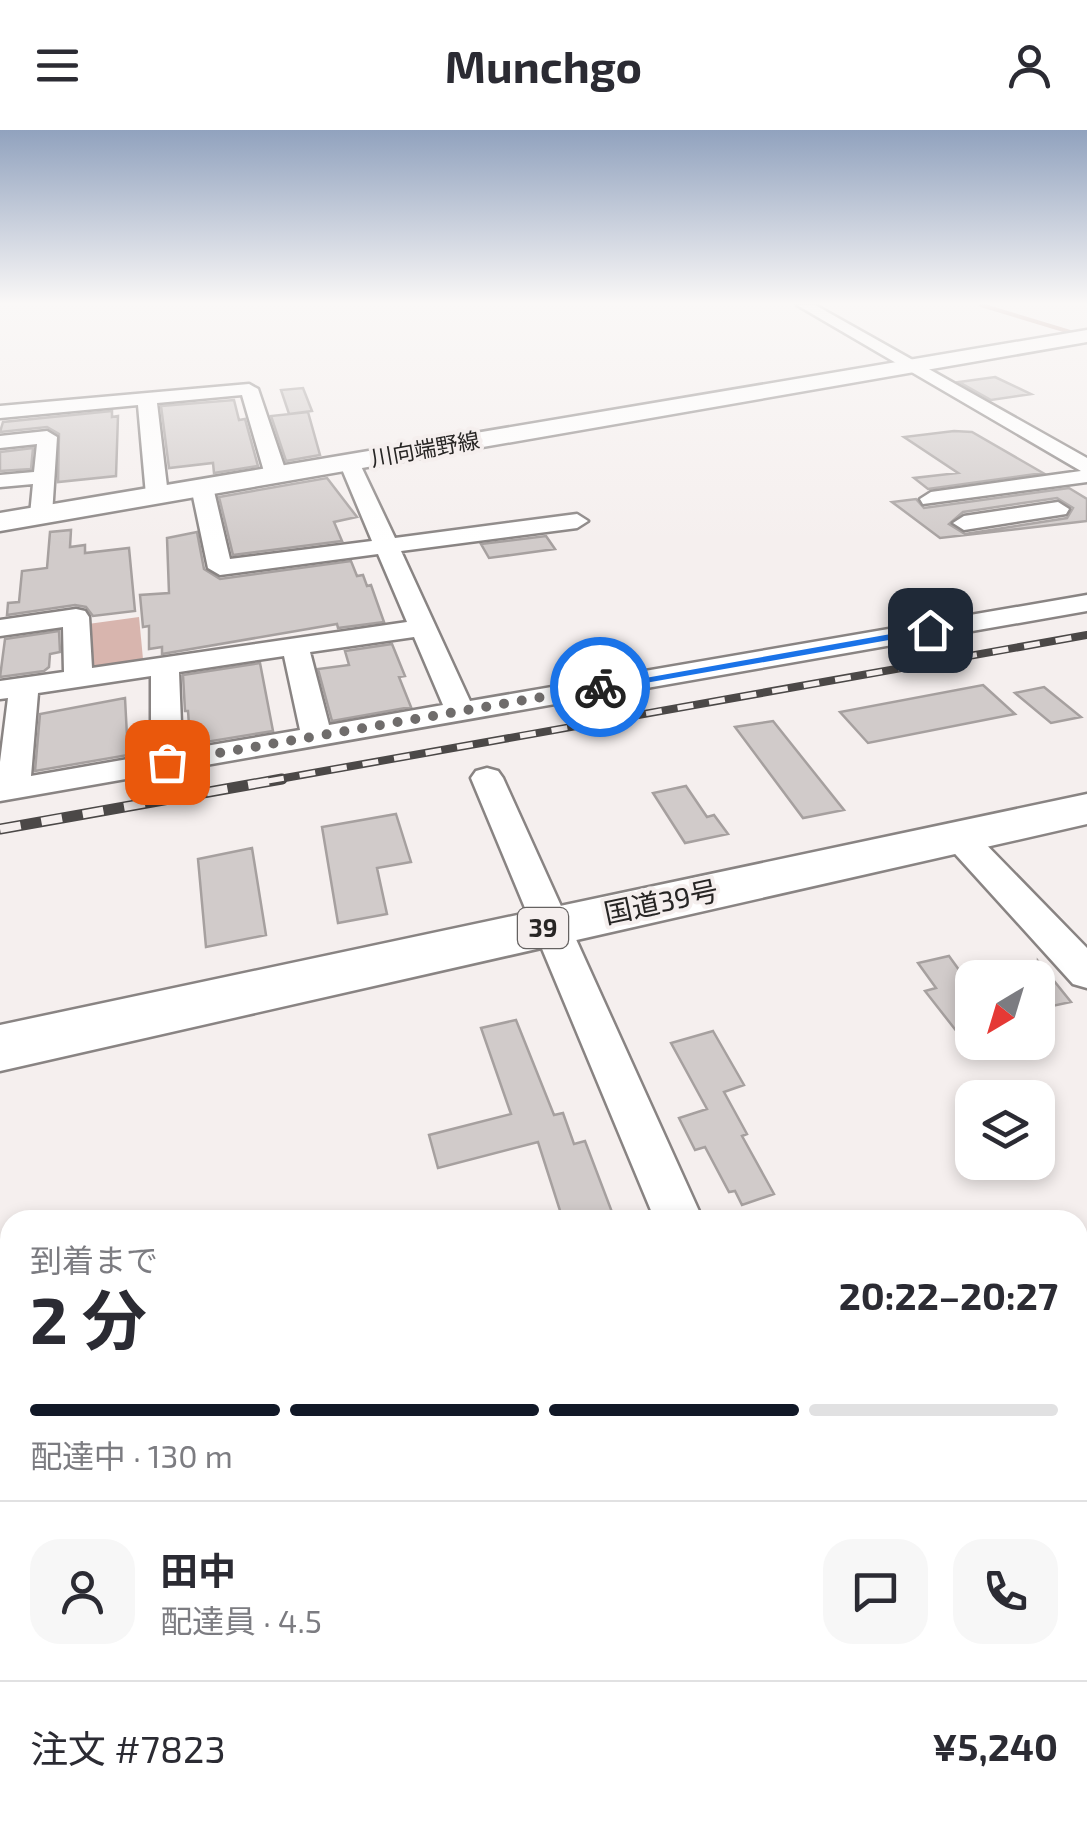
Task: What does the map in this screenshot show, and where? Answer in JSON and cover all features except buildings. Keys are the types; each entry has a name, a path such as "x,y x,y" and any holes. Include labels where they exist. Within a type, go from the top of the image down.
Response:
{"highway":[{"name":"国道39号","path":"0,1048 1087,809"}],"main road":[{"name":"川向端野線","path":"0,522 803,384"}],"street":[{"path":"943,384 1087,466"},
{"path":"0,412 248,388 276,475"},
{"path":"147,398 156,495"},
{"path":"0,442 47,437 41,515"},
{"path":"349,462 460,712"},
{"path":"0,481 44,476"},
{"path":"931,499 1087,476"},
{"path":"908,482 970,527 1058,509"},
{"path":"202,487 220,568 578,522"},
{"path":"421,628 12,688 7,790 1087,603"},
{"path":"0,628 76,617 78,678"},
{"path":"295,646 318,736"},
{"path":"164,666 167,762"},
{"path":"486,778 675,1210"},
{"path":"960,837 1087,973"}],"shaded area":[{"path":"139,617 143,659 89,667 88,624"}],"railway":[{"path":"268,781 1087,635"},
{"path":"0,829 282,779"}],"way so far":[{"path":"167,762 600,687"}],"route":[{"path":"600,687 930,630"}]}
